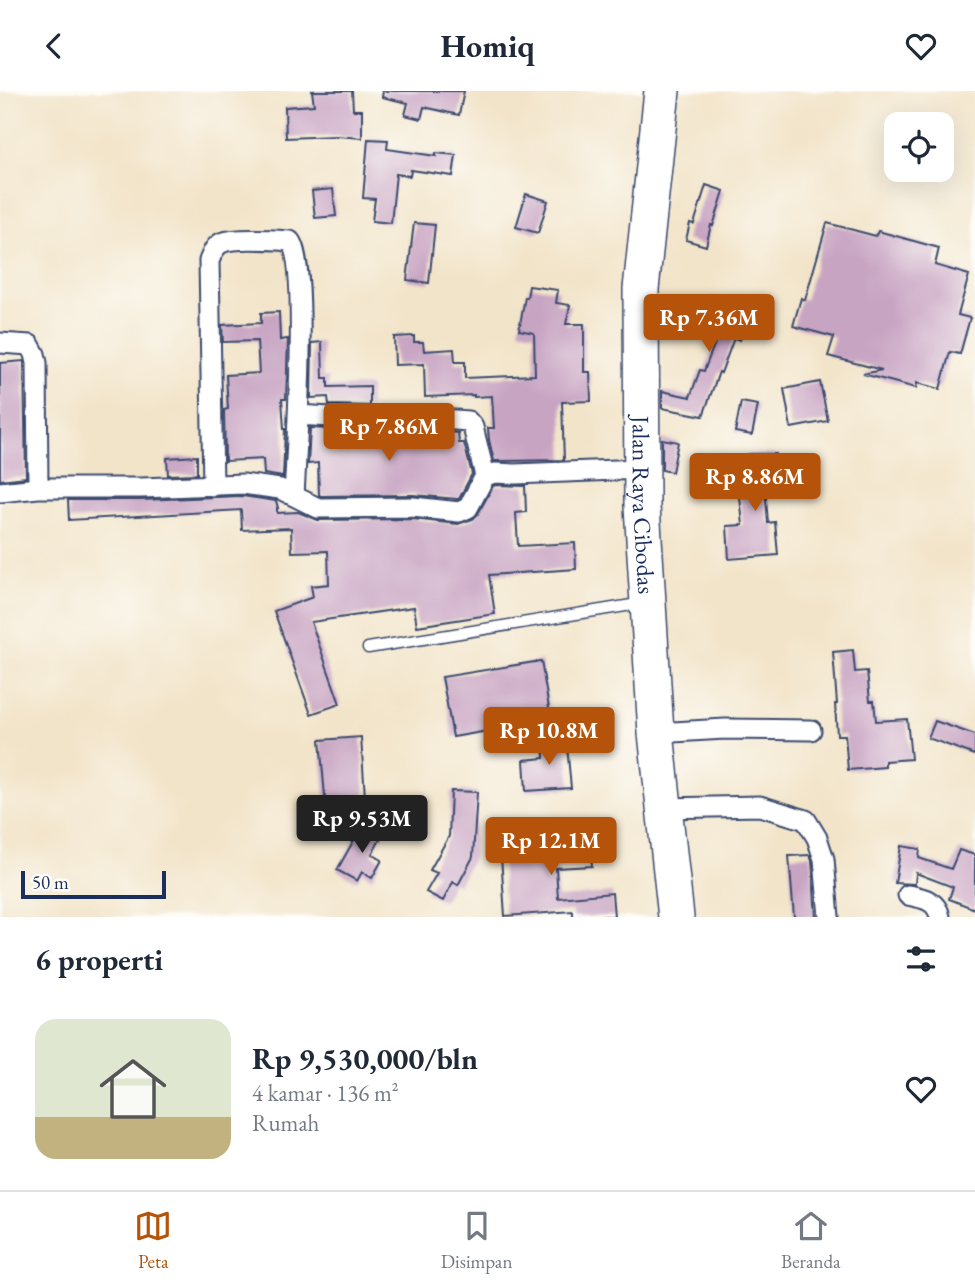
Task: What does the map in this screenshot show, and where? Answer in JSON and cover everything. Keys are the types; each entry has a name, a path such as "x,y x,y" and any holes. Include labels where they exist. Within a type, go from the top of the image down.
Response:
{"highway":[{"name":"Jalan Raya Cibodas","path":"662,91 641,289 642,506 656,733 676,917"}],"street":[{"path":"213,486 209,261 213,250 221,243 231,240 290,241 295,246 298,269 300,333 294,496"},
{"path":"0,343 30,345 35,354 38,488"},
{"path":"298,415 363,419 415,417 468,421 473,426 485,477"},
{"path":"0,492 38,488 243,484 280,489 318,508 413,507 459,512 468,508 485,477 495,473 642,469"},
{"path":"656,733 737,729 811,730"},
{"path":"664,808 760,806 806,820 817,838 824,859 829,917"},
{"path":"908,895 928,899 939,910 940,917"}],"lane":[{"path":"368,648 648,603"}],"building":[{"path":"312,91 352,91 353,110 362,110 362,138 286,138 285,107 314,105"},
{"path":"383,91 464,91 459,115 424,107 421,119 405,115 408,103 382,97"},
{"path":"368,139 388,140 387,149 436,156 436,153 456,155 453,176 411,170 410,176 396,174 391,223 372,221 375,199 363,198"},
{"path":"706,185 724,191 706,246 686,240"},
{"path":"333,189 336,216 315,218 312,191"},
{"path":"526,194 548,201 538,233 516,227"},
{"path":"414,223 435,225 429,283 407,280"},
{"path":"827,223 876,236 878,231 939,248 935,265 969,275 958,315 970,318 960,354 950,352 940,389 917,383 916,388 863,374 882,370 828,356 834,337 793,326 801,298 805,300"},
{"path":"529,286 558,290 556,303 570,305 566,324 584,324 584,372 590,372 591,401 562,402 564,460 494,461 488,428 494,428 492,396 425,397 424,364 395,365 394,337 414,336 414,342 423,342 424,351 454,349 455,362 465,362 465,378 535,375 534,333 519,330"},
{"path":"712,297 735,305 731,314 748,320 740,340 734,338 703,416 662,408 662,391 690,397 700,370 704,371 719,332 687,321 695,300 709,305"},
{"path":"279,312 280,340 288,339 286,399 282,399 285,429 283,477 264,474 263,459 225,461 224,410 228,409 226,375 259,373 257,341 223,342 222,325 261,323 261,313"},
{"path":"322,342 323,378 328,378 328,387 370,386 370,406 329,405 328,397 311,398 312,343"},
{"path":"24,361 26,477 0,480 0,363"},
{"path":"820,382 828,421 791,428 784,389"},
{"path":"741,402 758,405 752,435 735,432"},
{"path":"310,428 371,431 372,436 410,434 410,429 458,433 459,443 464,443 472,474 459,499 413,495 321,496 318,463 308,464"},
{"path":"662,439 678,442 672,472 662,470"},
{"path":"748,454 776,454 775,486 765,486 768,523 775,522 778,555 729,559 727,526 743,525 740,497 747,497"},
{"path":"197,456 197,474 168,475 167,458"},
{"path":"496,485 525,486 526,512 516,513 518,546 575,543 576,569 489,575 495,614 417,626 414,607 311,622 340,704 311,714 274,611 313,597 311,586 329,584 328,551 292,552 291,528 242,530 241,510 69,520 68,500 242,496 276,501 277,513 298,512 318,520 412,519 458,524 473,519 478,514"},
{"path":"853,650 855,672 867,671 870,701 874,701 876,721 907,719 911,759 885,761 885,767 848,770 845,735 837,735 833,652"},
{"path":"541,661 551,720 453,737 442,677"},
{"path":"935,721 975,735 975,755 928,738"},
{"path":"566,735 571,788 526,791 524,760 544,758 543,737"},
{"path":"361,737 366,812 327,819 320,740"},
{"path":"451,791 477,792 473,857 458,885 453,882 443,901 426,892 437,873 430,870 449,836"},
{"path":"363,824 383,834 372,854 382,860 372,878 362,872 357,881 337,870"},
{"path":"589,829 592,866 556,868 558,898 612,893 614,916 573,917 573,911 505,916 501,856 537,854 535,831"},
{"path":"901,846 920,849 919,858 951,869 959,850 975,855 975,909 949,899 953,887 916,873 915,884 895,883"},
{"path":"810,855 816,917 794,917 789,856"}]}
